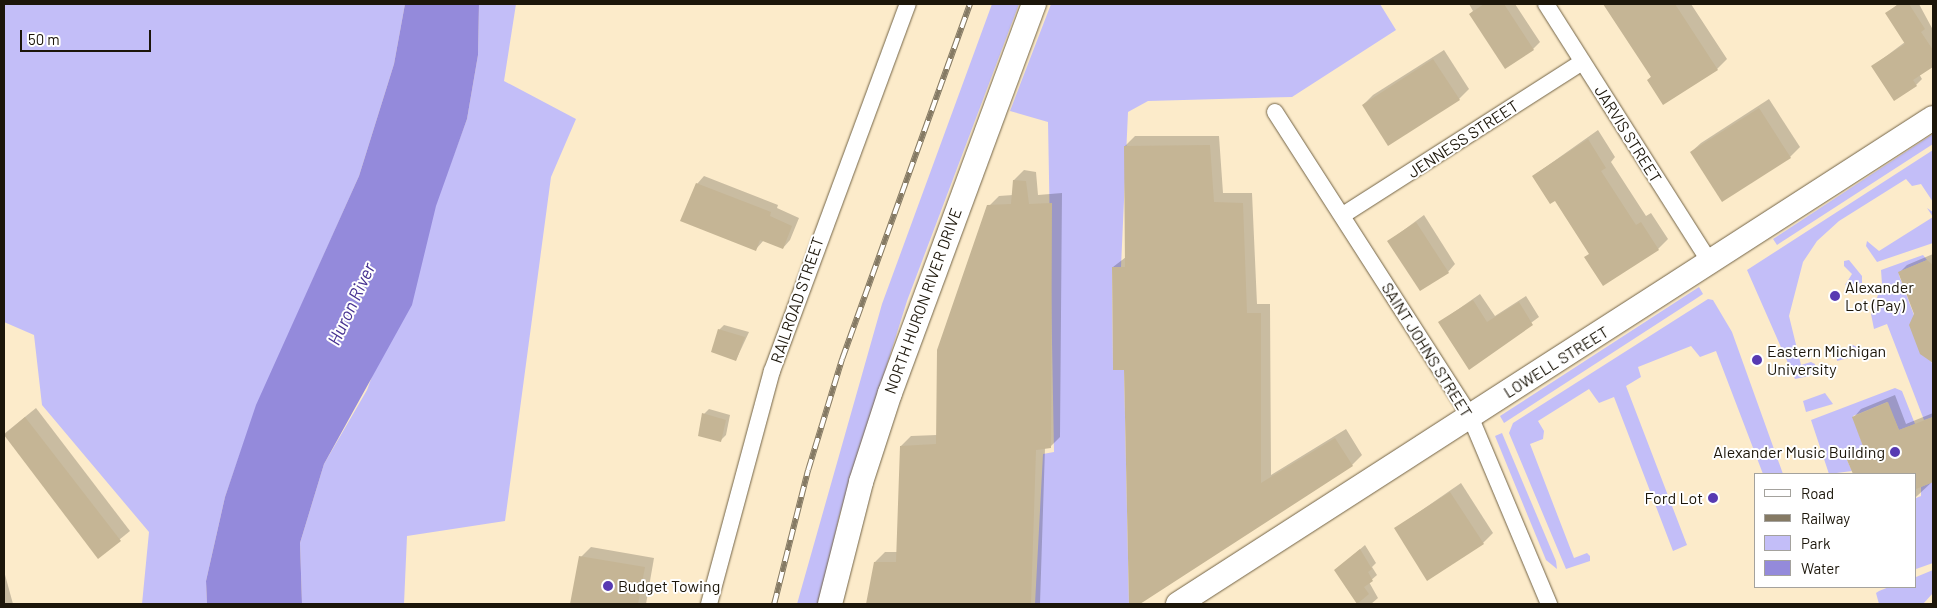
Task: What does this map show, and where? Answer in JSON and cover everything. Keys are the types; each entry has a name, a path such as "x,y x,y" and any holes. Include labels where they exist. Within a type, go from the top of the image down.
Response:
{"main road":[{"name":"NORTH HURON RIVER DRIVE","path":"830,604 861,482 890,393 1034,4"},
{"name":"LOWELL STREET","path":"1178,604 1711,264 1933,118"}],"street":[{"name":"RAILROAD STREET","path":"709,604 772,371 908,4"},
{"name":"JARVIS STREET","path":"1546,4 1711,264"},
{"name":"JENNESS STREET","path":"1343,215 1582,62"},
{"name":"SAINT JOHNS STREET","path":"1275,112 1343,215 1470,416 1549,604"}],"green space":[{"path":"4,4 405,4 394,64 359,176 257,405 225,497 206,581 207,604 142,604 149,532 42,405 34,335 4,322"},
{"path":"479,4 516,4 504,81 576,119 551,177 505,521 407,536 404,604 302,604 300,543 324,464 367,390 467,119 478,55"},
{"path":"992,4 1019,4 907,301 839,517 820,604 797,604 882,304"},
{"path":"1051,4 1380,4 1396,30 1292,97 1148,101 1128,112 1121,267 1112,267 1113,370 1124,370 1129,604 1035,604 1043,454 1054,452 1048,122 1010,111"},
{"path":"1933,134 1933,144 1777,245 1773,239"},
{"path":"1933,150 1933,202 1921,184 1912,186 1906,179 1839,221 1817,241 1803,262 1789,316 1801,365 1811,362 1815,364 1815,371 1809,376 1795,379 1747,270"},
{"path":"1933,217 1933,243 1877,262 1866,246 1867,241 1879,251"},
{"path":"1923,255 1927,260 1901,271 1899,275 1933,366 1933,417 1924,420 1887,324 1874,329 1871,314 1882,284 1881,270"},
{"path":"1849,260 1862,276 1862,283 1845,285 1852,274 1844,266 1844,261"},
{"path":"1699,287 1703,294 1504,423 1500,416"},
{"path":"1708,299 1713,300 1732,332 1783,473 1763,473 1716,351 1700,357 1691,346 1638,367 1641,377 1626,386 1687,545 1673,551 1614,397 1599,403 1589,389 1538,421 1544,431 1543,439 1530,444 1574,558 1587,553 1590,556 1590,561 1566,569 1509,433 1513,423"},
{"path":"1853,345 1861,349 1860,355 1837,361 1836,353"},
{"path":"1895,388 1902,391 1915,424 1899,430 1887,402 1853,416 1864,449 1850,455 1847,460 1852,471 1829,473 1811,420"},
{"path":"1825,393 1833,404 1806,412 1803,401"},
{"path":"1502,433 1556,561 1557,569 1546,560 1495,436"},
{"path":"1933,482 1933,563 1917,569 1917,498 1921,496 1921,487"},
{"path":"1933,570 1933,593 1923,604 1879,604 1876,593 1886,588 1917,588 1917,577"}],"water":[{"name":"Huron River","path":"405,4 479,4 478,55 467,119 436,206 412,305 324,464 300,543 302,604 207,604 206,581 225,497 256,405 359,176 394,64"}],"building":[{"path":"1484,4 1504,4 1534,50 1505,69 1469,14"},
{"path":"1603,4 1675,4 1718,70 1663,105 1647,80 1651,77"},
{"path":"1899,4 1909,4 1925,29 1921,32 1933,50 1933,67 1913,80 1917,86 1894,101 1871,66 1905,44 1885,13"},
{"path":"1433,59 1460,100 1388,146 1362,105"},
{"path":"1759,108 1791,158 1722,202 1690,152"},
{"path":"1588,139 1606,168 1601,171 1636,225 1641,222 1659,250 1603,286 1584,257 1589,254 1555,201 1550,204 1532,176"},
{"path":"1210,145 1214,202 1243,203 1247,313 1261,313 1261,483 1335,438 1353,466 1140,604 1129,604 1124,370 1113,370 1112,267 1125,267 1124,146"},
{"path":"1013,180 1026,181 1029,204 1052,203 1051,448 1036,450 1031,604 866,604 874,562 896,562 900,446 936,444 937,350 987,205 1011,204"},
{"path":"696,183 771,212 770,216 792,226 783,249 760,240 756,251 680,221"},
{"path":"1416,222 1449,273 1420,291 1387,241"},
{"path":"1927,260 1933,265 1933,363 1920,354 1909,325 1914,314 1898,272"},
{"path":"1473,300 1487,322 1519,302 1533,325 1469,370 1438,322"},
{"path":"718,329 745,337 736,361 711,352"},
{"name":"Alexander Music Building","path":"1888,402 1899,430 1933,417 1933,482 1917,489 1917,473 1853,473 1847,460 1850,455 1864,449 1852,417"},
{"path":"702,413 726,420 721,442 698,436"},
{"path":"25,417 121,541 98,559 4,435"},
{"path":"1450,492 1484,544 1427,581 1394,528"},
{"path":"1360,549 1372,569 1368,572 1373,581 1364,587 1369,594 1357,604 1334,570"},
{"name":"Budget Towing","path":"579,556 645,567 638,604 570,604"}],"railway":[{"path":"774,604 808,470 842,359 970,4"}],"place":[{"name":"Alexander Lot (Pay)","path":"1835,296"},
{"name":"Eastern Michigan University","path":"1757,360"},
{"name":"Alexander Music Building","path":"1895,452"},
{"name":"Ford Lot","path":"1713,498"},
{"name":"Budget Towing","path":"608,586"}]}
